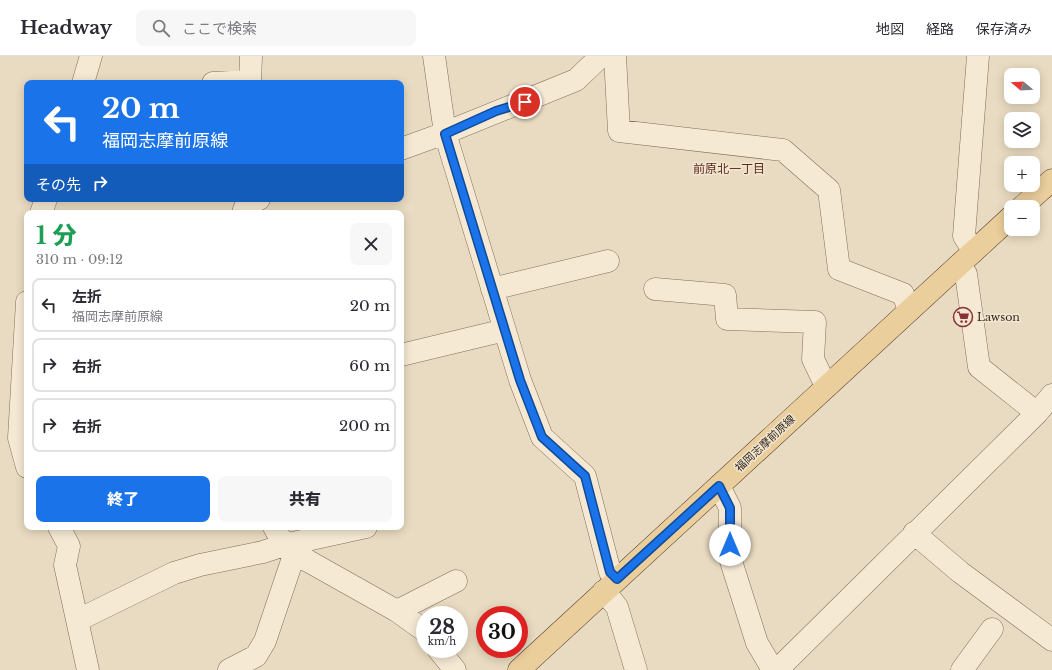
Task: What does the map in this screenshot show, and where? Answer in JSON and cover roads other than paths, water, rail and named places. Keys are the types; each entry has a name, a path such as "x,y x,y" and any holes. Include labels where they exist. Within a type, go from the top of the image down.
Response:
{"main road":[{"path":"1030,200 1052,180"},
{"name":"福岡志摩前原線","path":"519,670 1004,222"}],"street":[{"path":"84,80 91,56"},
{"path":"250,80 251,56"},
{"path":"434,56 445,134 520,380 542,437 585,476 610,572 611,585 636,670"},
{"path":"404,148 445,134 576,80 601,56"},
{"path":"615,56 619,131 783,150 829,190 839,269 903,294 909,310"},
{"path":"973,250 964,236 978,56"},
{"path":"492,289 608,261"},
{"path":"958,266 966,274 979,367 1037,413"},
{"path":"655,289 725,295 727,319 815,322 813,359 826,386"},
{"path":"404,354 505,330"},
{"path":"24,353 19,438 24,456"},
{"path":"777,670 1037,413 1052,395"},
{"path":"719,486 730,508 730,558 757,643 773,670"},
{"path":"64,530 69,546 65,565 69,590 78,620 88,670"},
{"path":"78,620 174,573 200,565 263,552 284,541 348,530"},
{"path":"914,533 960,572 1052,640"},
{"path":"284,541 308,561 397,610 416,624"},
{"path":"229,670 256,656 262,646 284,541"},
{"path":"397,610 456,580"},
{"path":"962,670 992,629"},
{"path":"445,658 455,670"}],"place":[{"name":"Lawson","path":"963,317"}],"district":[{"name":"前原北一丁目","path":"729,168"}]}
